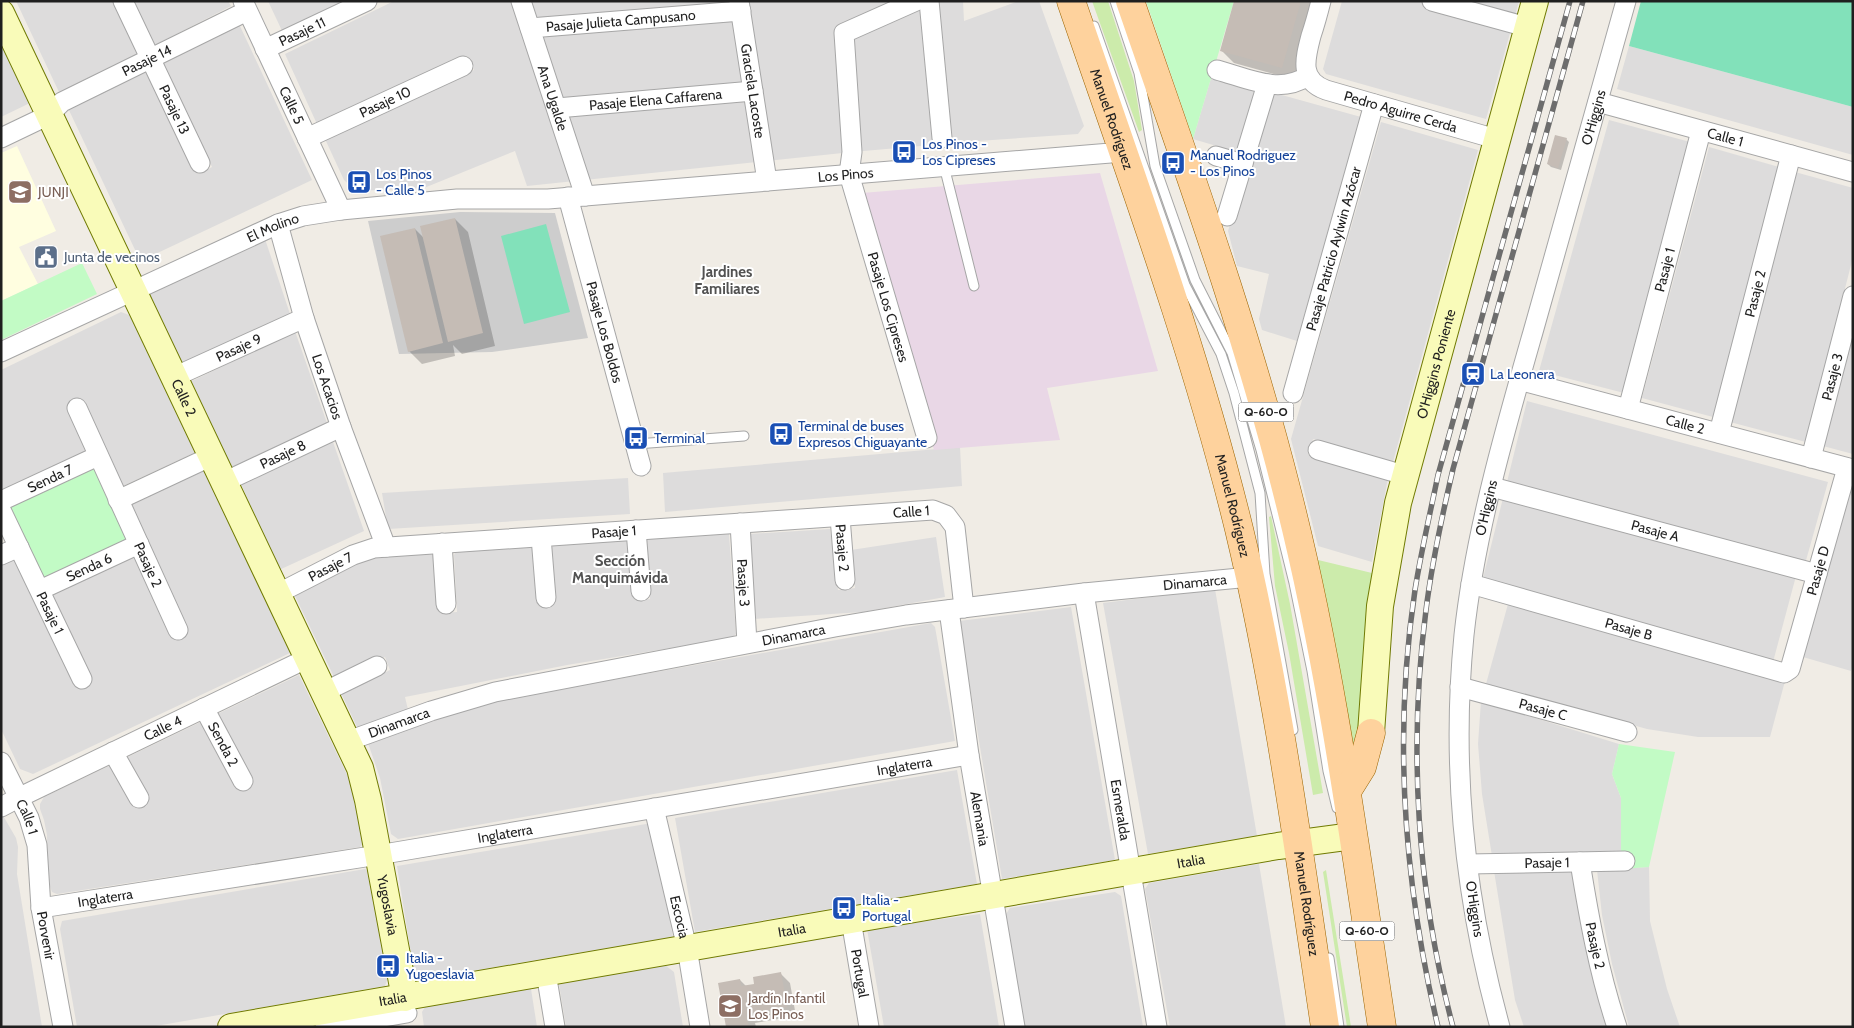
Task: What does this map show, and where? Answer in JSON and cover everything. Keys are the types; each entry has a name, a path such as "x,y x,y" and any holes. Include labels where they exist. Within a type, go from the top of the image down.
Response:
{"main road":[{"name":"Q-60-O","path":"1130,1 1239,319 1288,493 1315,613 1331,697 1382,1027"},
{"name":"Manuel Rodríguez","path":"1081,8 1123,152 1189,347 1250,577 1307,842 1325,1027"},
{"path":"1347,791 1362,767 1371,733"}],"street":[{"name":"Pasaje 13","path":"123,1 200,163"},
{"name":"Pasaje 11","path":"265,49 367,1"},
{"name":"Ana Ugalde","path":"521,1 557,108 576,196"},
{"path":"849,174 852,152 844,34 916,1"},
{"path":"929,1 942,138"},
{"path":"1217,70 1278,86 1299,82 1308,76 1305,66 1306,53 1321,1"},
{"path":"1432,1 1527,27"},
{"name":"O'Higgins Poniente","path":"1371,733 1380,606 1391,537 1404,475 1535,1"},
{"name":"O'Higgins","path":"1500,1027 1484,960 1468,864 1459,782 1458,734 1464,635 1480,535 1519,380 1626,1"},
{"name":"Pasaje 14","path":"1,138 49,115 62,102 150,58 245,6"},
{"name":"Calle 5","path":"245,6 341,210"},
{"name":"Pasaje Julieta Campusano","path":"530,28 740,6"},
{"name":"Graciela Lacoste","path":"740,6 767,181"},
{"name":"Calle 2","path":"1,13 348,742 365,784"},
{"name":"Pasaje 10","path":"307,138 463,66"},
{"name":"Pedro Aguirre Cerda","path":"1308,76 1320,88 1496,139"},
{"path":"1227,216 1267,84"},
{"name":"Pasaje Elena Caffarena","path":"557,108 753,91"},
{"name":"Calle 1","path":"1598,102 1853,172"},
{"name":"Pasaje Patricio Aylwin Azócar","path":"1293,393 1374,104"},
{"name":"Pasaje 1","path":"1628,409 1701,130"},
{"name":"Los Pinos","path":"576,196 1123,152"},
{"name":"Pasaje 2","path":"1719,433 1791,155"},
{"path":"1216,156 1242,164"},
{"name":"Pasaje Los Cipreses","path":"849,174 927,438"},
{"name":"El Molino","path":"1,352 278,224 303,216 341,210 457,199 576,196"},
{"name":"Pasaje Los Boldos","path":"576,196 642,466"},
{"name":"Los Acacios","path":"278,224 304,318 386,547"},
{"name":"Pasaje 3","path":"1811,458 1853,296"},
{"name":"Pasaje 9","path":"174,377 304,318"},
{"name":"Calle 2","path":"1519,380 1850,468"},
{"name":"Pasaje 2","path":"76,408 178,630"},
{"name":"Pasaje 8","path":"224,482 342,427"},
{"path":"1318,450 1404,475"},
{"name":"Senda 7","path":"1,501 98,456"},
{"path":"118,500 212,456"},
{"name":"Pasaje D","path":"1786,672 1790,669 1850,468"},
{"name":"Pasaje A","path":"1492,487 1817,574"},
{"name":"Pasaje 1","path":"1,510 82,679"},
{"name":"Calle 1","path":"840,517 926,510 940,511 946,515 955,527 957,609"},
{"name":"Pasaje 1","path":"386,547 840,517"},
{"name":"Pasaje 2","path":"840,517 845,580"},
{"name":"Pasaje 3","path":"740,524 747,644"},
{"path":"636,530 641,591"},
{"path":"541,537 546,598"},
{"path":"442,543 446,604"},
{"name":"Senda 6","path":"40,590 138,544"},
{"path":"1,556 19,547"},
{"name":"Pasaje 7","path":"277,594 353,555 374,548 386,547"},
{"name":"Dinamarca","path":"348,742 431,711 494,692 872,620 1084,593 1250,577"},
{"name":"Pasaje B","path":"1471,584 1781,673 1786,672"},
{"name":"Esmeralda","path":"1084,593 1157,1027"},
{"name":"Alemania","path":"957,609 969,755 1014,1027"},
{"name":"Calle 4","path":"18,798 308,658"},
{"path":"324,692 377,666"},
{"name":"Pasaje C","path":"1460,686 1627,732"},
{"name":"Senda 2","path":"204,708 243,781"},
{"path":"113,752 138,798"},
{"name":"Inglaterra","path":"42,908 378,855 969,755"},
{"name":"Calle 1","path":"1,762 29,818 37,846"},
{"name":"Yugoslavia","path":"365,784 407,1012"},
{"path":"1,808 18,798"},
{"name":"Escocia","path":"654,808 687,948 700,1027"},
{"name":"Italia","path":"325,1027 407,1012 546,973 1307,842 1353,836"},
{"name":"Porvenir","path":"37,846 42,908 63,1027"},
{"name":"Pasaje 1","path":"1468,864 1625,861"},
{"name":"Pasaje 2","path":"1580,862 1602,974 1617,1027"},
{"name":"Portugal","path":"851,920 869,1027"},
{"path":"546,973 555,1027"},
{"name":"Italia","path":"231,1027 407,1012"}],"lane":[{"path":"1115,1 1139,73 1155,166 1195,280 1232,353 1249,405 1294,583 1312,671 1332,791 1340,816 1353,836"},
{"path":"1081,8 1185,285 1217,346 1234,393 1260,493 1266,574 1295,743"},
{"path":"944,166 974,286"},
{"path":"636,444 744,436"},
{"path":"1327,950 1340,1027"}],"shaded area":[{"path":"16,1 114,1 138,54 59,92"},
{"path":"131,1 228,1 231,6 152,47"},
{"path":"268,1 353,1 284,35"},
{"path":"394,1 963,1 964,21 1019,1 1039,1 1084,126 1078,134 852,152 527,186 515,151 424,188 356,191 344,180 325,139 474,70 467,56 317,124 285,54"},
{"path":"1342,1 1519,1 1486,119 1326,74 1323,69"},
{"path":"239,24 312,180 149,257 137,254 67,106 145,69 149,71 198,174 212,167 161,65 162,60"},
{"path":"1,44 30,103 1,117"},
{"path":"1629,46 1853,107 1853,155 1617,89"},
{"path":"1212,75 1260,88 1240,153 1193,139"},
{"path":"1271,92 1361,117 1297,341 1262,330 1259,319 1269,274 1237,266 1228,231"},
{"path":"1609,120 1690,142 1624,393 1539,371"},
{"path":"1381,122 1478,150 1393,462 1313,439 1308,455 1388,478 1372,562 1318,546 1291,439"},
{"name":"JUNJI","path":"17,146 56,231 19,247 38,284 1,301 1,153"},
{"path":"1709,147 1779,167 1713,417 1642,398"},
{"path":"1795,172 1853,188 1853,257 1806,442 1730,422"},
{"path":"1100,173 1158,371 1047,388 1060,440 934,450 862,193"},
{"path":"460,212 555,213 588,338 492,352 399,354 368,221"},
{"path":"264,236 291,317 184,366 180,363 149,297 152,288"},
{"path":"121,312 132,316 196,452 121,487 1,497 1,370"},
{"path":"1853,329 1853,454 1823,446"},
{"path":"295,331 327,423 230,469 190,382"},
{"path":"1527,401 1828,482 1805,564 1507,482"},
{"path":"332,439 364,531 279,570 241,484"},
{"path":"960,447 962,486 665,512 663,473"},
{"path":"204,469 290,653 33,774 20,769 1,729 1,564"},
{"path":"628,478 630,514 388,529 382,493"},
{"path":"1851,489 1853,489 1853,665 1851,671 1803,657"},
{"path":"1503,498 1796,576 1773,662 1482,582"},
{"path":"830,529 838,590 855,588 851,550 936,537 945,597 863,612 754,619 748,534"},
{"path":"729,534 736,634 732,638 567,665 405,697 409,714 358,729 341,693 390,670 385,657 335,679 295,596 377,554 437,551 440,613 457,612 454,555 456,551 530,546 536,550 540,606 554,605 550,549 554,545 631,539 635,600 650,599 646,539"},
{"path":"1215,589 1257,836 1148,854 1103,603"},
{"path":"1508,604 1785,681 1770,737 1698,737 1647,729 1486,684"},
{"path":"1071,607 1115,860 1002,879 959,621"},
{"path":"931,623 935,627 955,741 398,839 391,834 380,778 368,743 433,718 505,699"},
{"path":"299,675 353,787 363,843 360,847 57,894 52,892 48,881 47,835 40,809 40,804 44,797"},
{"path":"1481,701 1619,744 1612,774 1621,798 1623,854 1492,856 1482,794 1478,744"},
{"path":"957,770 977,884 695,932 675,818"},
{"path":"1,812 16,838 18,847 17,874 42,1027 1,1027"},
{"path":"652,823 673,937 424,979 414,972 397,866"},
{"path":"1259,864 1286,1027 1170,1027 1145,889 1149,883"},
{"path":"1649,867 1650,921 1667,989 1680,1027 1629,1027 1612,964 1602,915 1597,870"},
{"path":"1573,868 1609,1027 1524,1027 1515,1000 1494,871"},
{"path":"365,869 370,872 388,977 385,986 150,1027 77,1027 60,929 62,921"},
{"path":"1115,892 1121,896 1143,1027 1024,1027 1006,914 1010,908"},
{"path":"980,914 999,1027 884,1027 867,929"},
{"path":"665,965 674,972 683,1027 566,1027 559,984"},
{"path":"531,989 537,1027 424,1027 422,1012 425,1007"}],"green space":[{"path":"1092,1 1108,1 1134,81 1142,130 1139,132"},
{"path":"1146,1 1234,1 1193,139"},
{"path":"1641,1 1853,1 1853,107 1629,46"},
{"path":"546,224 570,312 524,324 501,236"},
{"path":"82,263 97,294 1,340 1,301"},
{"path":"94,463 131,542 43,583 6,504"},
{"path":"1271,516 1290,604 1323,793 1313,795 1289,653 1275,586 1269,517"},
{"path":"1314,559 1372,573 1365,738 1357,767"},
{"path":"1619,744 1675,752 1649,867 1621,869 1621,798 1612,774"},
{"path":"1326,870 1351,1027 1347,1027 1323,872"}],"building":[{"path":"1234,1 1301,1 1282,68 1220,51"},
{"path":"1555,135 1567,138 1558,168 1547,164"},
{"path":"455,218 483,333 448,342 420,226"},
{"path":"415,228 443,343 408,352 380,236"},
{"path":"781,972 787,1007 746,1014 749,1027 726,1027 718,983 740,979 741,986 754,984 753,977"}],"railway":[{"path":"1438,1027 1417,919 1406,810 1405,700 1408,645 1415,590 1438,475 1570,1"},
{"path":"1453,1027 1431,924 1419,820 1418,714 1426,610 1431,574 1453,469 1583,1"}],"place":[{"name":"Los Pinos - Los Cipreses","path":"904,152"},
{"name":"Manuel Rodriguez - Los Pinos","path":"1173,163"},
{"name":"Los Pinos - Calle 5","path":"359,182"},
{"name":"JUNJI","path":"20,192"},
{"name":"Junta de vecinos","path":"46,257"},
{"name":"La Leonera","path":"1473,374"},
{"name":"Terminal de buses Expresos Chiguayante","path":"781,434"},
{"name":"Terminal","path":"636,438"},
{"name":"Italia - Portugal","path":"844,908"},
{"name":"Italia - Yugoeslavia","path":"388,966"},
{"name":"Jardín Infantil Los Pinos","path":"730,1006"}],"district":[{"name":"Jardines Familiares","path":"727,280"},
{"name":"Sección Manquimávida","path":"620,570"}]}
